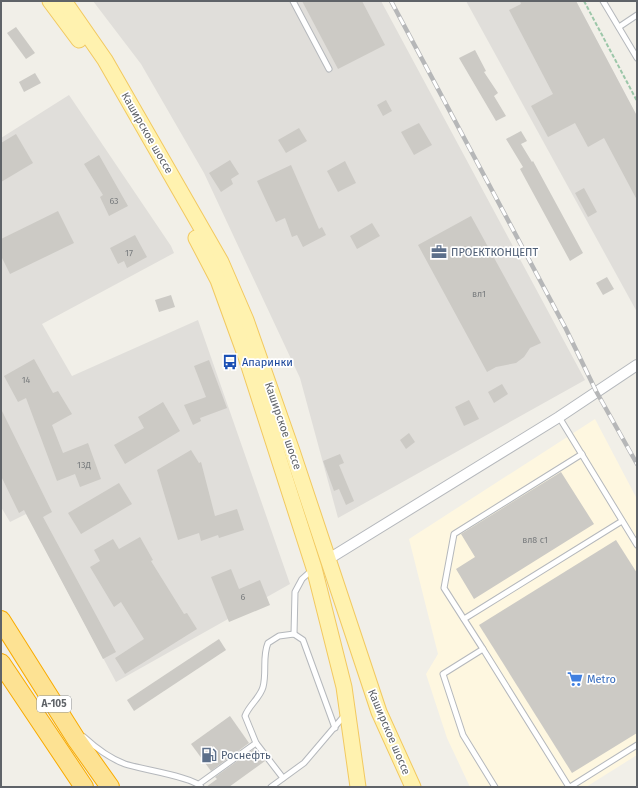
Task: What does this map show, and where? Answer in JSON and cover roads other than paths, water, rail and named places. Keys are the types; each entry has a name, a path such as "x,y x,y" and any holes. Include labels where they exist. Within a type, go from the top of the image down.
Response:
{"highway":[{"name":"А-105","path":"1,620 76,739 110,787"},
{"name":"А-105","path":"1,663 84,787"}],"main road":[{"name":"Каширское шоссе","path":"50,1 96,65 138,130 189,223 218,280 243,350 314,568 344,687 346,713 358,787"},
{"name":"Каширское шоссе","path":"64,1 105,60 221,262 246,320 292,451 369,685 379,712 413,787"},
{"path":"344,687 345,680 353,673 363,675 369,685"}],"street":[{"path":"327,560 559,417 637,365"}],"lane":[{"path":"293,1 329,69"},
{"path":"603,1 637,58"},
{"path":"618,27 637,15"},
{"path":"559,417 637,545"},
{"path":"582,454 454,534 444,588 570,787 637,745"},
{"path":"464,619 622,521"},
{"path":"294,634 294,592 302,579 314,568 327,560"},
{"path":"283,778 256,743 245,716 247,710 263,688 265,650 268,643 279,636 294,634 303,640 335,728"},
{"path":"483,649 443,674 463,735 495,787"},
{"path":"43,687 77,730"},
{"path":"271,787 304,763 335,728 346,713"},
{"path":"82,735 97,749 126,764 200,785 256,743"}],"railway":[{"path":"391,1 566,329 596,391 637,464"}],"place":[{"name":"ПРОЕКТКОНЦЕПТ","path":"439,252"},
{"name":"Апаринки","path":"230,362"},
{"name":"Metro","path":"575,679"},
{"name":"Роснефть","path":"209,755"}]}
